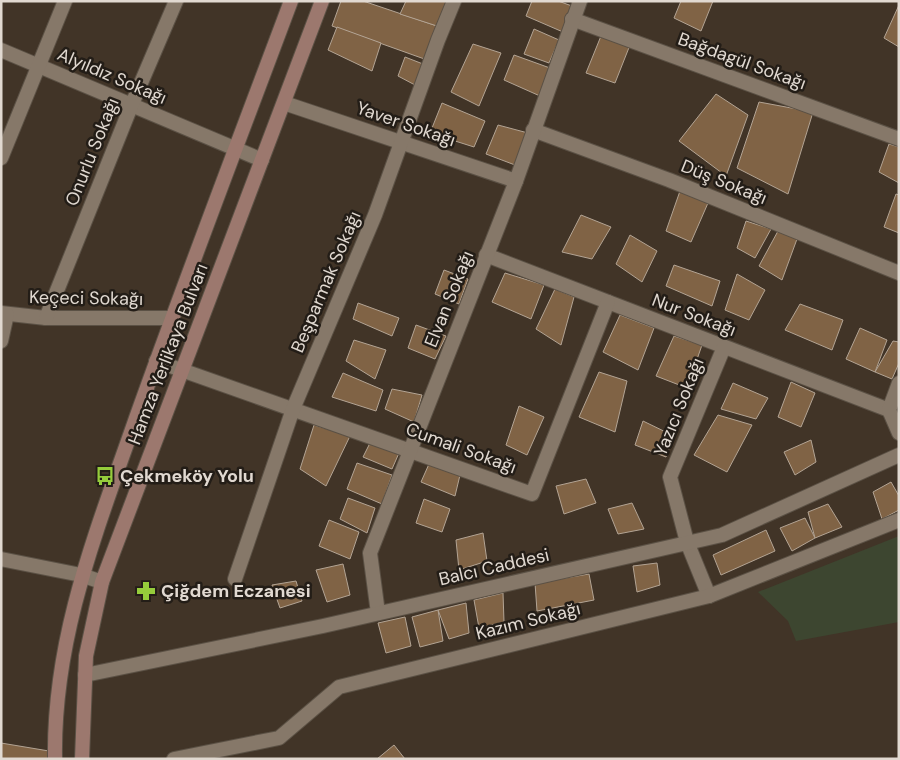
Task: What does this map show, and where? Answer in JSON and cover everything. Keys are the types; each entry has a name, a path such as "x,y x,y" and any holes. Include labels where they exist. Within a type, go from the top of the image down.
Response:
{"main road":[{"name":"Hamza Yerlikaya Bulvarı","path":"55,759 56,718 63,655 81,575 171,318 291,1"},
{"name":"Hamza Yerlikaya Bulvarı","path":"82,759 85,675 102,582 322,1"}],"street":[{"path":"1,158 66,1"},
{"name":"Onurlu Sokağı","path":"46,318 132,104 176,1"},
{"name":"Beşparmak Sokağı","path":"235,579 293,408 375,215 454,1"},
{"name":"Elvan Sokağı","path":"378,613 370,553 516,181 572,19 580,1"},
{"name":"Bağdagül Sokağı","path":"572,19 899,139"},
{"name":"Alyıldız Sokağı","path":"1,50 262,160"},
{"name":"Yaver Sokağı","path":"284,103 516,181"},
{"name":"Düş Sokağı","path":"534,130 669,180 899,273"},
{"name":"Nur Sokağı","path":"486,256 889,410"},
{"name":"Cumali Sokağı","path":"156,361 182,372 293,408 532,494 608,302"},
{"path":"1,341 4,314"},
{"name":"Keçeci Sokağı","path":"4,314 46,318 171,318"},
{"name":"Yazıcı Sokağı","path":"709,596 687,542 670,477 724,347"},
{"path":"899,383 889,410 899,433"},
{"name":"Balcı Caddesi","path":"85,675 378,613 722,535 899,455"},
{"name":"Kazım Sokağı","path":"174,759 279,738 339,687 709,596 899,520"},
{"path":"1,559 81,575 102,582"}],"green space":[{"path":"899,536 899,622 796,641 788,621 758,592"}],"building":[{"path":"341,1 363,1 437,26 430,61 332,26"},
{"path":"406,1 453,1 437,26 400,14"},
{"path":"532,1 558,1 572,6 563,32 526,16"},
{"path":"681,1 713,1 701,31 674,18"},
{"path":"899,5 899,47 884,38"},
{"path":"337,27 381,43 372,71 328,50"},
{"path":"534,29 559,40 549,63 524,54"},
{"path":"601,36 630,45 615,83 586,73"},
{"path":"473,44 501,53 479,106 451,92"},
{"path":"514,55 550,68 540,96 504,80"},
{"path":"405,57 423,64 415,85 398,76"},
{"path":"716,94 748,115 726,176 679,141"},
{"path":"759,102 813,112 788,194 737,168"},
{"path":"442,103 485,121 474,147 430,133"},
{"path":"498,125 528,133 515,165 486,154"},
{"path":"889,144 899,147 899,183 879,172"},
{"path":"680,191 708,203 691,242 666,231"},
{"path":"896,194 899,195 899,233 884,227"},
{"path":"581,215 611,227 592,259 562,252"},
{"path":"746,221 771,229 755,258 737,248"},
{"path":"778,231 797,239 782,280 759,266"},
{"path":"630,235 657,251 642,282 616,264"},
{"path":"674,265 720,281 712,306 666,286"},
{"path":"444,270 468,279 459,304 435,294"},
{"path":"505,273 544,285 531,319 492,302"},
{"path":"737,274 765,290 749,320 725,310"},
{"path":"555,289 574,297 561,345 536,329"},
{"path":"358,303 399,318 392,336 353,319"},
{"path":"800,304 843,320 832,350 785,330"},
{"path":"620,315 654,328 638,370 603,352"},
{"path":"416,325 446,336 435,359 408,348"},
{"path":"860,328 887,340 875,372 846,359"},
{"path":"674,336 702,345 687,388 656,376"},
{"path":"354,340 386,350 375,379 346,361"},
{"path":"893,341 899,342 899,363 892,379 875,372"},
{"path":"599,372 627,381 615,432 579,417"},
{"path":"343,373 383,390 376,411 332,397"},
{"path":"791,382 815,393 801,427 778,417"},
{"path":"733,383 768,398 756,419 721,409"},
{"path":"392,389 422,395 414,422 385,409"},
{"path":"519,406 544,417 527,455 506,445"},
{"path":"718,415 752,425 727,472 694,455"},
{"path":"643,421 674,436 666,457 635,445"},
{"path":"314,425 350,436 326,486 300,469"},
{"path":"811,440 816,462 795,475 784,452"},
{"path":"370,443 399,453 392,469 363,457"},
{"path":"357,463 392,475 382,504 347,489"},
{"path":"429,464 460,475 455,496 421,482"},
{"path":"586,479 596,503 564,514 556,486"},
{"path":"891,482 899,496 899,510 882,519 873,492"},
{"path":"348,498 375,508 367,533 340,519"},
{"path":"424,499 450,509 442,532 416,523"},
{"path":"632,503 644,529 618,534 608,509"},
{"path":"828,504 842,527 815,538 808,512"},
{"path":"805,518 815,538 792,551 780,528"},
{"path":"329,520 359,532 350,559 319,546"},
{"path":"766,530 775,551 721,575 713,555"},
{"path":"483,533 487,561 459,570 456,540"},
{"path":"657,563 660,585 637,592 633,566"},
{"path":"343,564 350,595 327,602 316,570"},
{"path":"589,574 594,600 537,611 535,583"},
{"path":"296,581 302,601 280,608 272,585"},
{"path":"503,593 504,622 479,628 474,600"},
{"path":"466,603 469,633 449,639 438,610"},
{"path":"438,610 443,641 420,647 412,617"},
{"path":"405,617 411,646 386,653 378,623"},
{"path":"1,743 55,752 53,759 1,759"},
{"path":"394,745 405,759 377,759"}],"place":[{"name":"Çekmeköy Yolu","path":"105,476"},
{"name":"Çiğdem Eczanesi","path":"146,591"}]}
